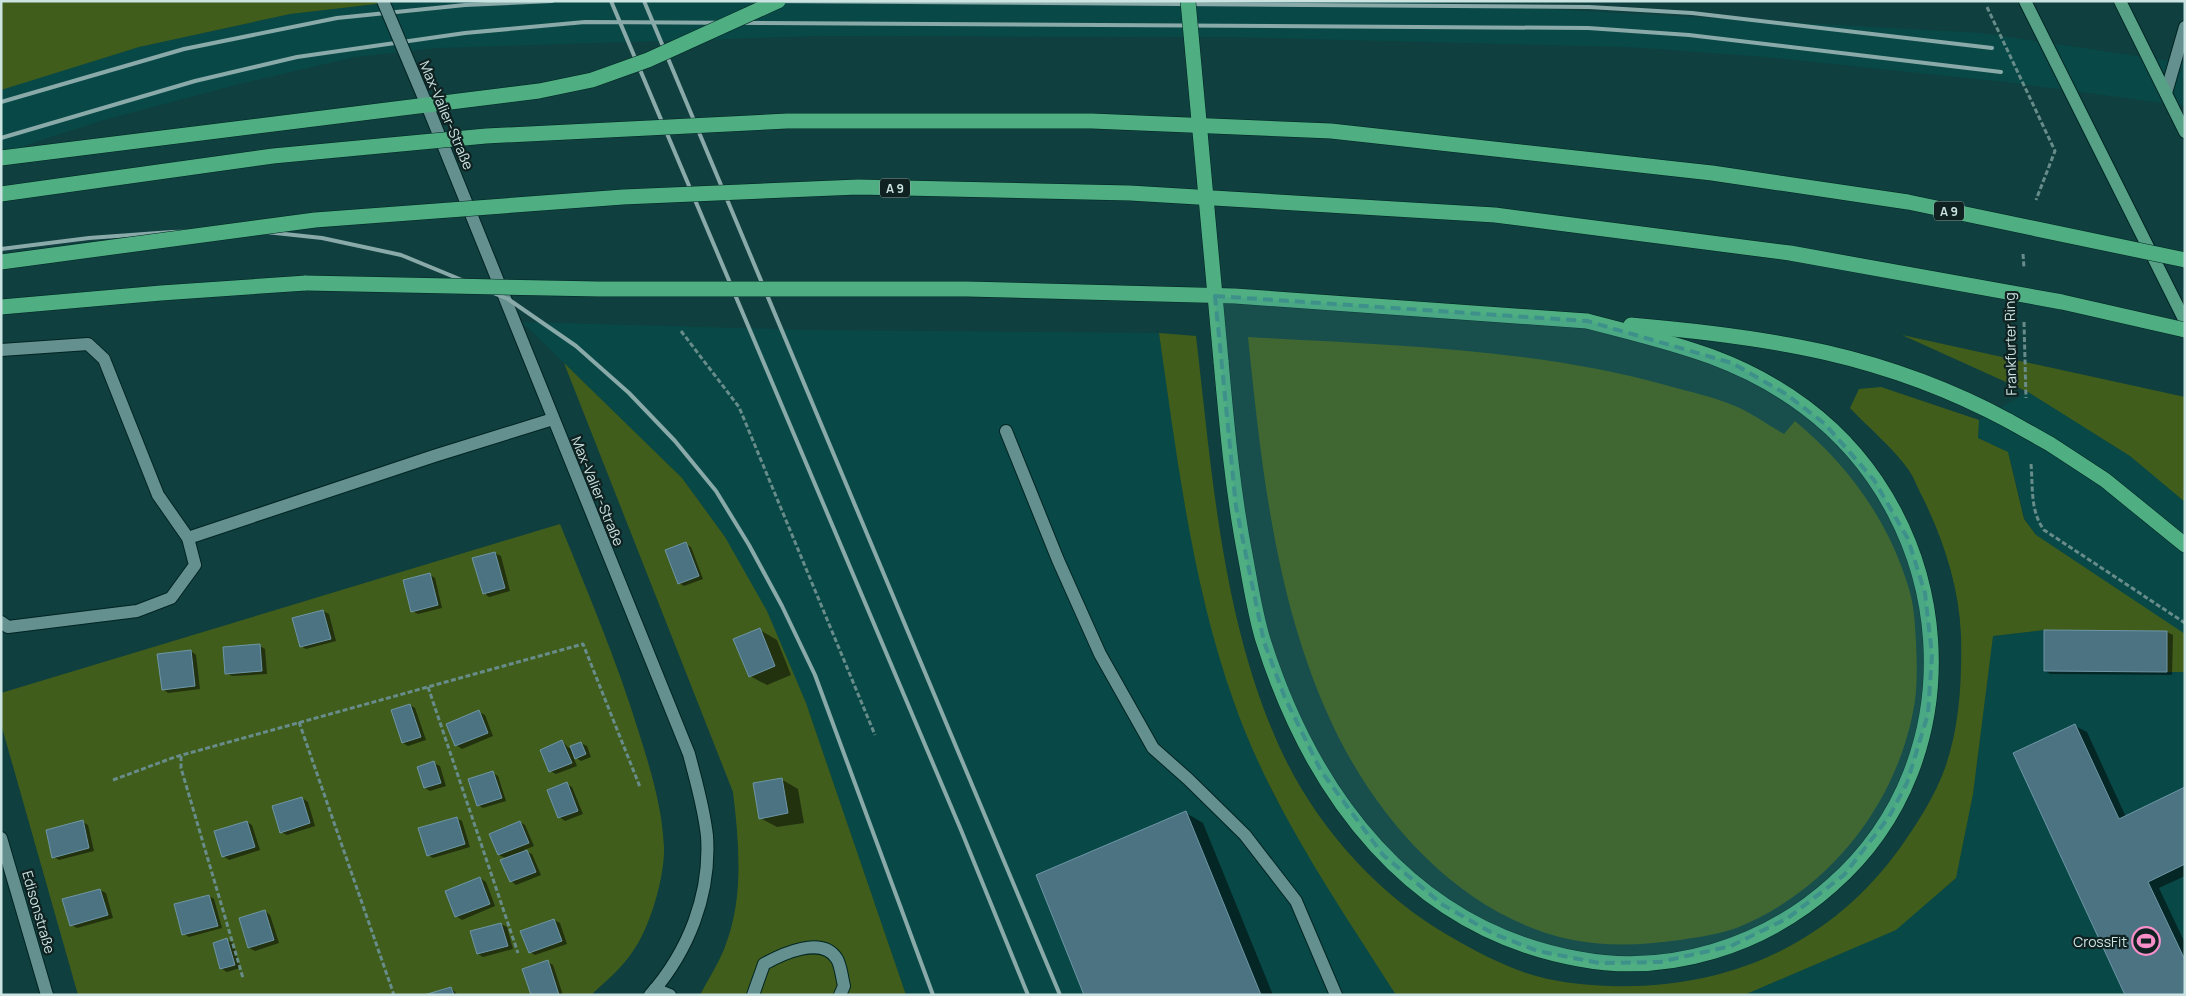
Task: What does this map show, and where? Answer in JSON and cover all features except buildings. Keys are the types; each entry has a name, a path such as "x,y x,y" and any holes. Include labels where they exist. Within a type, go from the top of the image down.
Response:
{"highway":[{"path":"1,158 539,91 592,80 648,60 778,1"},
{"path":"1188,1 1220,361 1236,507 1262,634 1285,698 1302,735 1342,805 1367,838 1412,881 1443,905 1511,942 1560,956 1599,963 1638,964 1696,956 1731,946 1771,928 1830,887 1858,857 1889,817 1914,765 1928,714 1933,672 1928,615 1914,555 1896,514 1874,480 1840,437 1806,408 1747,370 1693,349 1587,321"},
{"name":"A 9","path":"1,194 273,156 486,136 788,121 1092,121 1332,131 1712,173 1908,202 2185,260"},
{"name":"A 9","path":"1,262 315,220 623,197 858,187 1130,193 1495,215 1751,248 2062,302 2185,330"},
{"path":"1,307 306,283 599,289 967,289 1235,296 1587,321 1760,338 1817,349 1876,365 1935,386 2008,421 2050,444 2105,480 2185,545"}],"main road":[{"path":"2025,1 2185,321"},
{"path":"2120,1 2185,132"}],"street":[{"name":"Max-Valier-Straße","path":"383,1 508,299 553,418 689,754 700,794 707,837 704,889 689,938 664,979 652,992"},
{"path":"2166,93 2185,27"},
{"path":"1,350 88,344 104,359 158,495 188,538 194,565 171,598 136,611 8,627 1,622"},
{"path":"188,538 553,418"},
{"path":"1006,431 1058,560 1100,654 1153,748 1188,779 1245,835 1296,901 1336,995"},
{"name":"Edisonstraße","path":"1,838 47,995"},
{"path":"754,995 764,964 780,955 821,948 837,959 844,986 840,995"},
{"path":"652,992 670,995"}],"path":[{"path":"1987,7 2055,151 2034,205"},
{"path":"2024,252 2024,272"},
{"name":"Frankfurter Ring","path":"2024,321 2027,407"},
{"path":"681,331 739,407 875,735"},
{"path":"2031,463 2034,510 2037,521 2044,530 2185,623"},
{"path":"113,780 181,756 583,644 640,787"},
{"path":"428,687 518,953"},
{"path":"299,722 394,995"},
{"path":"181,756 181,768 243,978"}],"highlighted area":[{"path":"1215,296 1587,321 1732,363 1786,394 1825,424 1874,480 1908,539 1925,593 1932,655 1928,714 1907,783 1889,817 1844,875 1788,918 1731,946 1660,962 1599,963 1538,951 1494,934 1443,905 1383,855 1321,771 1285,698 1264,642 1236,507"}],"shaded area":[{"path":"402,1 1401,1 1982,33 2185,63 2185,106 2005,82 1766,57 1628,47 1227,37 818,36 437,48 355,57 243,83 104,120 1,155 1,90 139,47 290,14"},
{"path":"522,322 805,330 1159,333 1181,482 1203,597 1235,705 1274,796 1396,995 906,995 806,703 725,537 682,478"},
{"path":"2028,392 2130,456 2185,502 2185,995 1744,995 1895,930 1956,878 1973,794 1993,636 2044,630 2036,535 2025,519 2008,452 1978,438 1979,420"}],"green space":[{"path":"1,1 402,1 290,14 139,47 1,90"},
{"path":"1159,333 1196,336 1214,492 1232,597 1244,648 1260,698 1279,746 1294,775 1329,830 1350,855 1398,900 1424,920 1460,942 1526,973 1547,979 1578,984 1609,986 1653,985 1694,980 1734,970 1772,955 1808,935 1842,911 1872,882 1900,848 1925,809 1945,768 1954,736 1960,685 1960,617 1954,582 1944,548 1931,514 1912,476 1895,453 1850,408 1859,389 1881,387 1979,420 1978,438 2008,452 2024,519 2036,535 2185,634 2185,672 2167,672 2167,631 2044,630 1993,636 1973,794 1956,878 1896,930 1744,995 1396,995 1329,890 1287,818 1267,781 1235,705 1220,660 1197,568 1180,474"},
{"path":"1902,335 2185,397 2185,502 2130,456 2028,392"},
{"path":"1248,337 1460,350 1566,363 1618,373 1719,400 1748,412 1784,434 1795,421 1833,457 1865,496 1890,540 1901,564 1913,608 1917,670 1912,717 1902,751 1889,784 1872,815 1851,843 1827,869 1800,892 1771,911 1725,932 1667,942 1613,944 1573,940 1534,929 1497,911 1462,889 1431,862 1402,832 1376,800 1335,730 1315,683 1298,636 1275,538 1259,438"},
{"path":"564,363 682,478 725,537 767,611 806,703 906,995 700,995 724,950 736,907 738,849 733,792"},
{"path":"560,524 602,627 630,706 652,775 663,832 664,859 651,916 633,951 614,974 591,995 78,995 1,724 1,693"}],"railway":[{"path":"1,102 184,49 337,18 465,5 552,1"},
{"path":"611,1 961,830 1028,995"},
{"path":"644,1 1060,995"},
{"path":"765,1 1589,7 1692,13 1992,48"},
{"path":"1,138 195,81 297,57 465,33 585,22 1588,28 1689,35 2001,72"},
{"path":"1,249 89,238 172,232 248,230 322,238 401,255 508,299 576,346 629,393 675,441 716,491 749,545 782,606 815,675 933,995"}],"place":[{"name":"CrossFit","path":"2146,941"}]}
